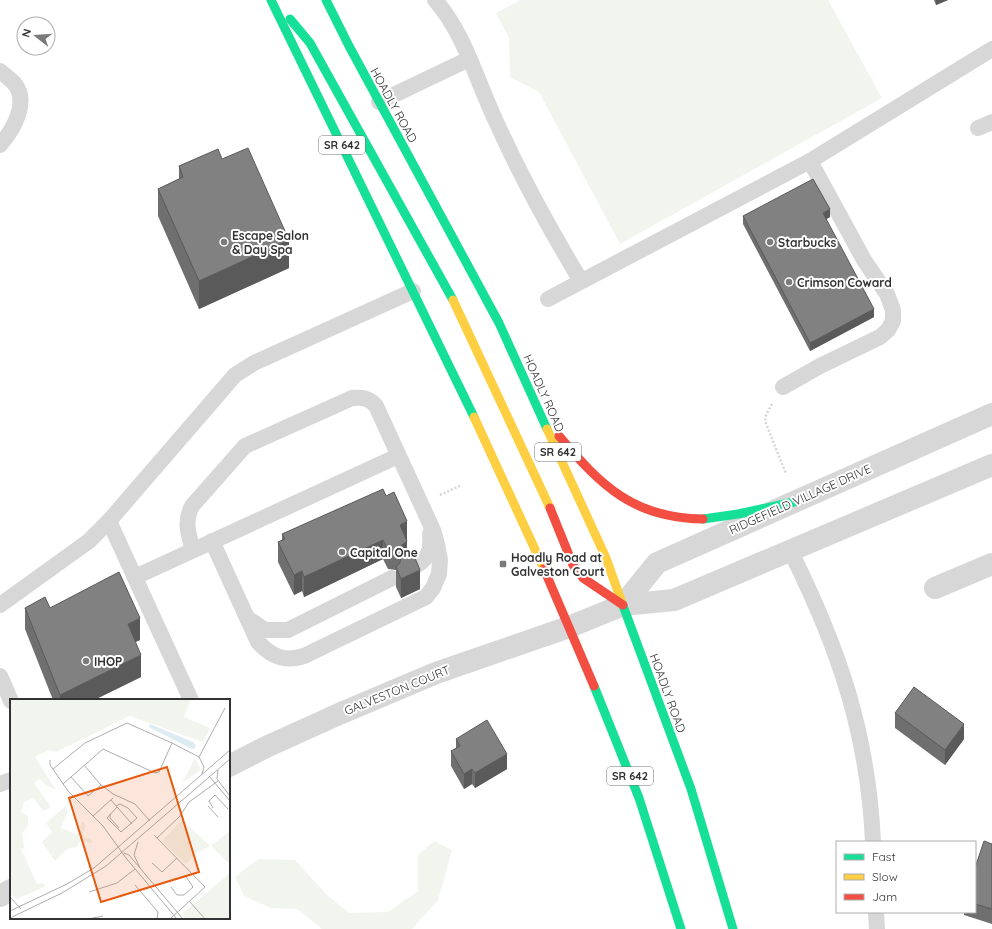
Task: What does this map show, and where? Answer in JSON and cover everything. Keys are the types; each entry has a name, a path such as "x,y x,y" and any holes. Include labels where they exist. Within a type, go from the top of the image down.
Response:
{"main road":[{"name":"SR 642","path":"272,0 518,510 569,627 629,775 672,897 681,929"},
{"path":"272,0 310,43 447,289 546,498 573,565 583,578 623,605"},
{"name":"HOADLY ROAD","path":"326,0 379,102 499,323 606,558 691,789 733,929"},
{"path":"540,413 591,473 626,500 651,512 672,518 705,519 794,502"}],"street":[{"name":"RIDGEFIELD VILLAGE DRIVE","path":"623,605 657,563 992,414"},
{"name":"RIDGEFIELD VILLAGE DRIVE","path":"569,627 623,605 674,600 791,552 992,465"},
{"path":"935,588 992,564"},
{"name":"GALVESTON COURT","path":"230,766 339,714 436,673 569,627"},
{"path":"0,896 10,891"}],"lane":[{"path":"435,0 452,23 494,118 520,171 555,239 581,281"},
{"path":"548,299 810,161 992,49"},
{"path":"379,102 469,59"},
{"path":"0,71 15,84 20,94 17,120 9,135 0,145"},
{"path":"783,387 820,366 884,335 892,321 892,305 887,294 864,260 810,161"},
{"path":"0,605 88,541 109,521 236,375 254,362 413,291"},
{"path":"193,550 187,530 187,516 192,506 245,446 349,399 361,397 370,400 376,406 433,530 440,560 439,574 433,588 426,597 304,656 293,660 280,659 268,653 258,642 212,541"},
{"path":"135,577 398,456"},
{"path":"410,569 422,563 430,548 428,519"},
{"path":"109,521 191,699"},
{"path":"791,552 830,637 847,684 862,745 873,841"},
{"path":"247,618 265,630 288,630 392,578"},
{"path":"0,676 10,699"},
{"path":"0,784 10,780"},
{"path":"876,913 877,929"}],"path":[{"path":"774,401 766,415 765,421 786,474"},
{"path":"434,498 462,485"}],"shaded area":[{"path":"520,0 828,0 882,98 620,244 539,92 510,77 509,38 496,13"},
{"path":"434,841 452,850 438,900 412,929 322,929 297,909 271,908 244,896 235,877 258,859 295,860 327,895 349,913 388,912 418,891 418,855"}],"building":[{"name":"Escape Salon & Day Spa","path":"248,148 289,240 199,281 158,189 183,177 179,166 218,149 222,159"},
{"path":"813,179 830,209 823,213 874,309 810,343 743,216"},
{"path":"383,489 386,496 394,492 407,521 400,525 407,541 402,545 401,554 405,558 415,558 420,570 401,579 396,567 400,563 401,555 397,550 388,550 383,540 304,577 302,571 294,575 278,542 285,539 282,534"},
{"name":"IHOP","path":"119,572 140,618 128,624 141,655 60,695 25,608 45,597 50,608"},
{"path":"914,687 964,724 945,750 895,713"},
{"path":"487,720 507,754 475,773 472,769 464,774 451,751 460,746 456,739"},
{"path":"984,841 992,844 992,909 976,904 976,865"}],"traffic: fast":[{"path":"271,0 474,417"},
{"path":"326,0 349,46 499,323 547,429"},
{"path":"290,19 310,43 453,300"},
{"path":"703,519 738,514 794,502"},
{"path":"622,603 691,789 733,929"},
{"path":"594,686 639,798 681,929"}],"traffic: slow":[{"path":"453,300 550,508"},
{"path":"474,417 544,569"},
{"path":"547,429 606,558 622,603"}],"traffic: jam":[{"path":"559,436 605,484 638,506 657,513 703,519"},
{"path":"550,508 573,565 583,578 623,605"},
{"path":"544,569 594,686"}],"place":[{"name":"Escape Salon & Day Spa","path":"224,242"},
{"name":"Starbucks","path":"770,242"},
{"name":"Crimson Coward","path":"789,282"},
{"name":"Capital One","path":"342,552"},
{"name":"Hoadly Road at Galveston Court","path":"503,564"},
{"name":"IHOP","path":"86,661"}]}
